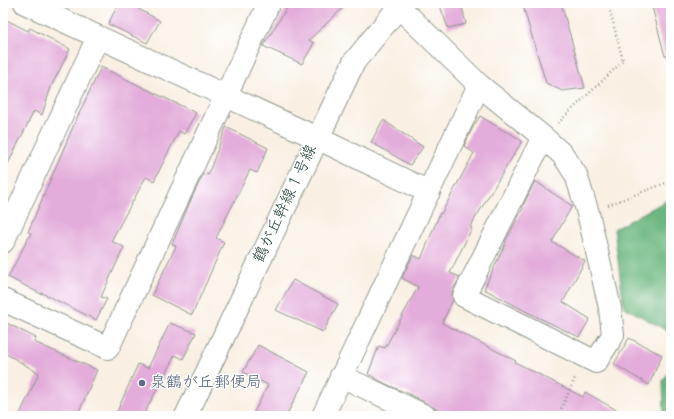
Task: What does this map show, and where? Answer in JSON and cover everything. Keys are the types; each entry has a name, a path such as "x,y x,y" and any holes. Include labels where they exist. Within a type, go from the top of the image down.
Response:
{"street":[{"path":"25,3 317,138 429,192"},
{"path":"3,300 108,348 269,3"},
{"path":"399,4 480,85 543,137 563,155 576,175 588,213 610,308 613,335 596,362 464,296 543,137"},
{"name":"鶴が丘幹線１号線","path":"186,416 354,62 399,4"},
{"path":"3,242 98,37"},
{"path":"323,416 480,85"},
{"path":"341,376 425,416"}],"path":[{"path":"543,137 623,61 608,3"},
{"path":"588,213 671,181"},
{"path":"558,416 585,357"}],"green space":[{"path":"671,198 671,333 624,307 614,229"},
{"path":"671,367 671,416 664,416 663,381"}],"building":[{"path":"119,3 128,3 160,21 147,43 108,24"},
{"path":"290,3 348,3 309,40 314,43 302,64 263,46"},
{"path":"439,3 461,3 466,24 448,28"},
{"path":"522,3 561,3 585,88 562,91 546,83"},
{"path":"651,3 671,3 671,55 665,56"},
{"path":"3,18 28,31 30,28 70,49 51,87 42,115 34,111 3,174"},
{"path":"101,67 196,113 184,134 179,131 154,181 146,177 111,241 124,247 101,297 107,299 96,320 8,277 31,233 28,232 75,122"},
{"path":"480,116 522,141 470,227 472,228 450,273 460,277 453,290 453,300 442,323 583,397 585,392 627,416 449,416 404,391 386,384 368,374 379,346 385,348 418,287 402,278 413,255 421,259 440,213 441,214 474,153 464,146"},
{"path":"383,120 423,147 410,165 371,142"},
{"path":"226,127 268,148 257,173 250,170 216,238 224,242 192,315 152,295 176,246 172,244 193,195 204,173 208,175"},
{"path":"535,181 572,206 552,242 585,261 563,302 590,319 579,337 484,289"},
{"path":"293,280 338,304 323,332 276,310"},
{"path":"3,321 36,338 34,342 97,370 77,416 19,416 39,373 3,352"},
{"path":"170,323 196,333 183,359 175,355 143,416 115,416 138,364 148,368"},
{"path":"629,338 662,355 649,385 614,364"},
{"path":"258,345 309,372 286,416 252,416 268,385 243,372"}],"place":[{"name":"泉鶴が丘郵便局","path":"142,383"}]}
